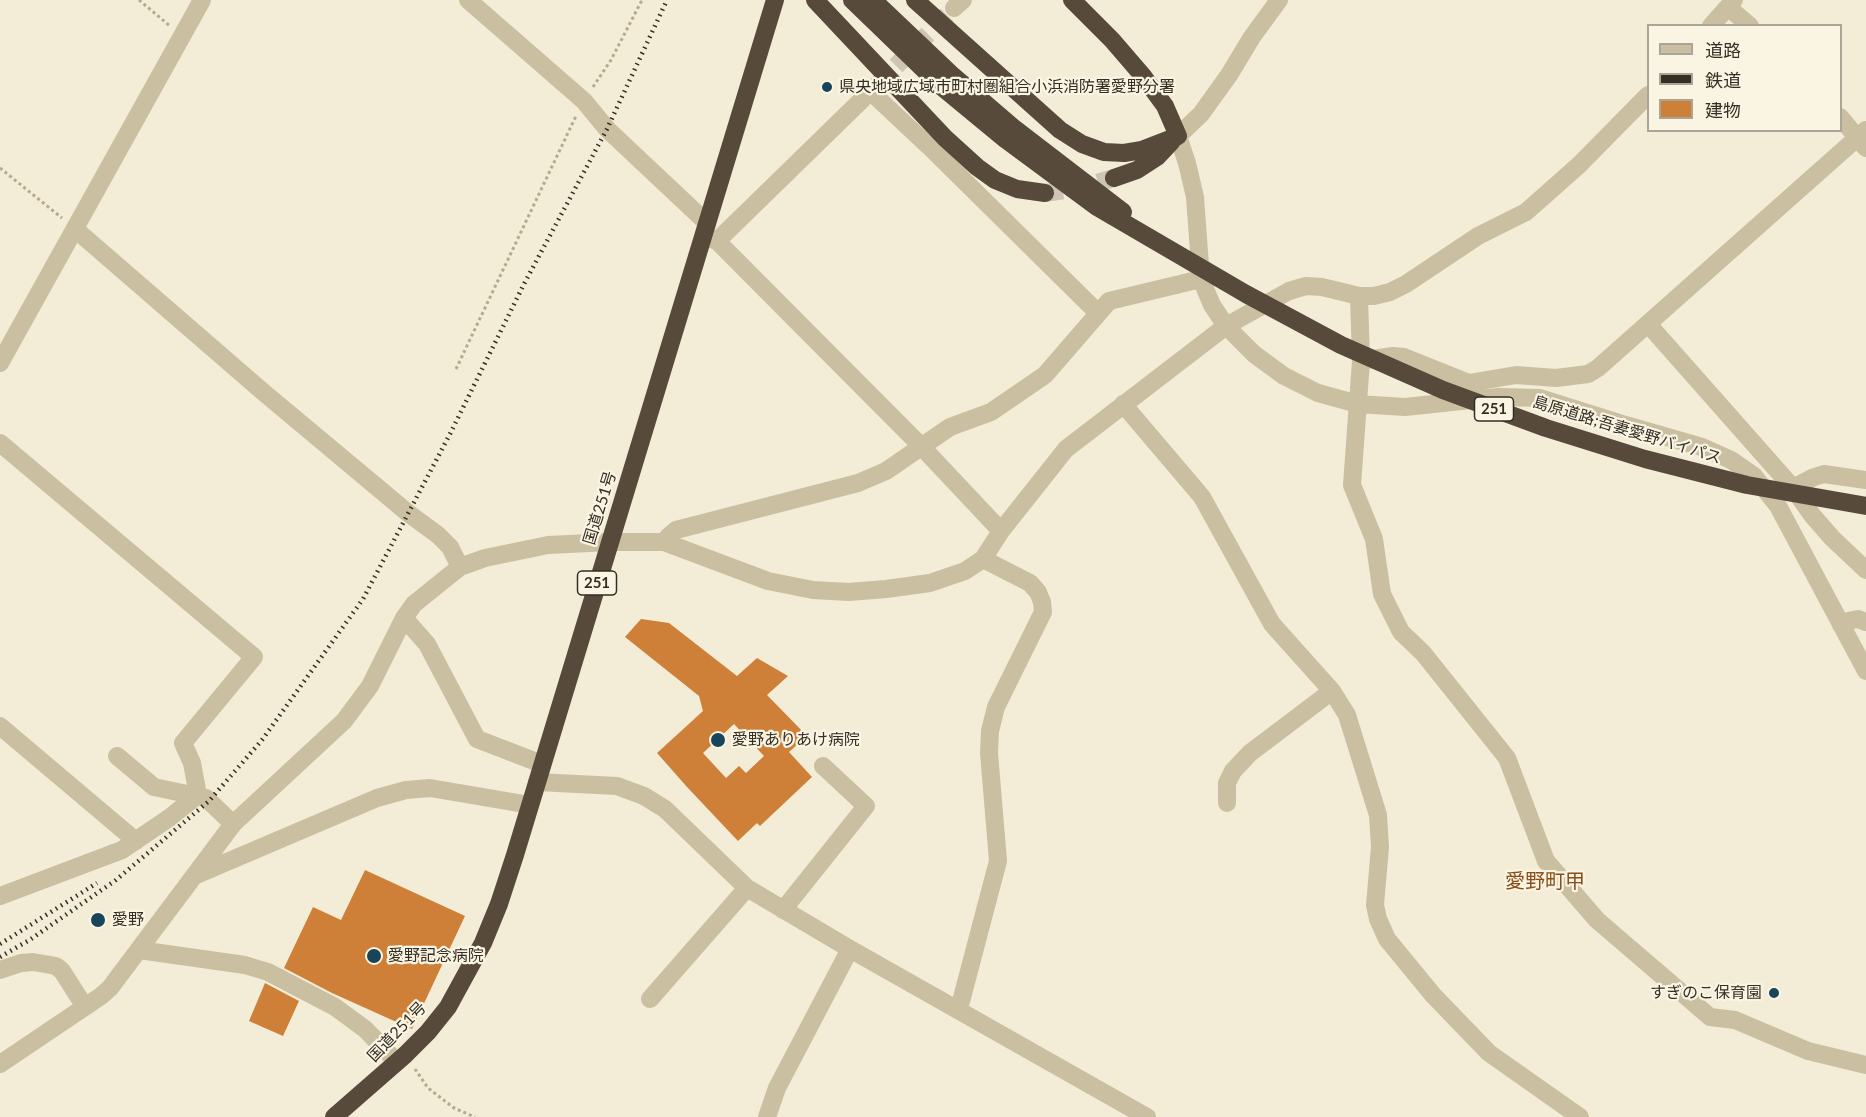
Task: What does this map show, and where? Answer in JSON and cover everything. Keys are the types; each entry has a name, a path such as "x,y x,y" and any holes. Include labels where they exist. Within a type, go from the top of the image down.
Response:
{"highway":[{"name":"国道251号","path":"334,1117 401,1059 428,1032 448,1007 483,943 530,806 610,542 709,233 775,0"},
{"path":"815,0 945,138 977,167 995,180 1017,189 1045,193"},
{"name":"251","path":"852,0 942,87 1005,139 1051,165"},
{"name":"251","path":"873,0 951,74 1015,129 1051,165"},
{"path":"915,0 1060,130 1082,144 1104,152 1124,153 1142,150 1178,136"},
{"path":"1072,0 1112,40 1143,76 1165,106 1178,136"},
{"path":"1114,178 1137,170 1157,157 1178,136"},
{"name":"島原道路;吾妻愛野バイパス","path":"1051,165 1097,207 1246,294 1341,345 1443,390 1546,428 1645,459 1747,485 1858,505"}],"street":[{"path":"0,363 202,0"},
{"path":"468,0 584,101 607,129 921,446 1001,531"},
{"path":"1279,0 1201,114 1178,136 1195,197 1201,279 1212,305 1226,326 1254,354 1284,376 1318,393 1358,404 1405,407 1499,396 1540,398 1702,447 1731,460 1754,476 1778,506 1866,671"},
{"path":"1713,24 1731,3 1748,24"},
{"path":"709,233 874,88 1098,314"},
{"path":"0,1064 110,988 233,824 344,721 370,686 404,618 414,604 460,567 516,550 548,545 664,542 768,581 813,590 849,592 886,589 930,583 965,572 983,559 1001,531 1066,449 1226,326 1289,291 1306,286 1322,287 1359,296 1374,296 1390,292 1406,284 1478,236 1526,212 1579,165 1647,97"},
{"path":"1361,361 1394,356 1404,357 1469,383 1516,375 1572,377 1588,374 1598,368 1863,139 1842,119"},
{"path":"75,229 262,391 408,513 438,535 450,547 460,567"},
{"path":"664,542 676,530 858,483 886,471 950,427 991,412 1045,375 1109,301 1201,279"},
{"path":"1359,296 1361,361 1352,485 1374,539 1382,594 1401,632 1423,653 1507,758 1546,861 1597,920 1710,1017 1735,1020 1808,1051 1866,1065"},
{"path":"1648,324 1793,488 1832,538 1866,570"},
{"path":"1123,404 1202,497 1272,624 1332,691 1347,714 1378,814 1380,847 1375,904 1377,919 1387,939 1433,995 1489,1053 1580,1117"},
{"path":"0,443 254,657 183,744 192,763 198,795"},
{"path":"1793,488 1824,474 1866,480"},
{"path":"959,1009 998,861 989,753 990,731 996,707 1042,612 1042,602 1038,592 1030,583 983,559"},
{"path":"404,618 427,644 477,739 542,764"},
{"path":"1841,624 1858,619 1866,622"},
{"path":"1227,803 1227,783 1233,771 1251,753 1332,691"},
{"path":"0,726 136,841"},
{"path":"117,756 154,787 206,798 233,824"},
{"path":"783,910 866,806 823,766"},
{"path":"537,782 617,786 644,796 665,809 747,888 850,949 1148,1117"},
{"path":"192,877 377,798 405,790 430,788 530,806"},
{"path":"0,896 122,850 198,795"},
{"path":"650,999 747,888"},
{"path":"767,1117 777,1088 850,949"},
{"path":"139,950 245,965 268,972 335,1007 401,1059"},
{"path":"0,970 27,962 56,966 62,971 85,1007"}],"path":[{"path":"139,0 182,36"},
{"path":"456,369 584,101 611,60 642,0"},
{"path":"0,168 75,229"},
{"path":"401,1059 428,1088 454,1108 475,1117"}],"building":[{"path":"641,619 669,623 737,676 757,658 788,676 767,695 807,736 789,752 812,777 760,826 757,823 738,841 657,753 703,711 699,696 625,637","holes":["734,724 764,756 746,773 739,766 726,778 703,753"]},
{"path":"365,870 465,916 412,1029 332,993 284,968 313,907 341,920"},
{"path":"265,983 299,1001 283,1036 249,1021"}],"tunnel":[{"path":"877,85 954,8"},
{"path":"1045,193 1080,188 1114,178"}],"railway":[{"path":"0,957 31,939 116,880 209,801 262,740 363,599 450,434 524,284 607,129 667,0"},
{"path":"0,944 97,883"}],"place":[{"name":"県央地域広域市町村圏組合小浜消防署愛野分署","path":"827,87"},
{"name":"愛野ありあけ病院","path":"718,740"},
{"name":"愛野","path":"98,920"},
{"name":"愛野記念病院","path":"374,956"},
{"name":"すぎのこ保育園","path":"1774,993"}],"district":[{"name":"愛野町甲","path":"1545,882"}]}
